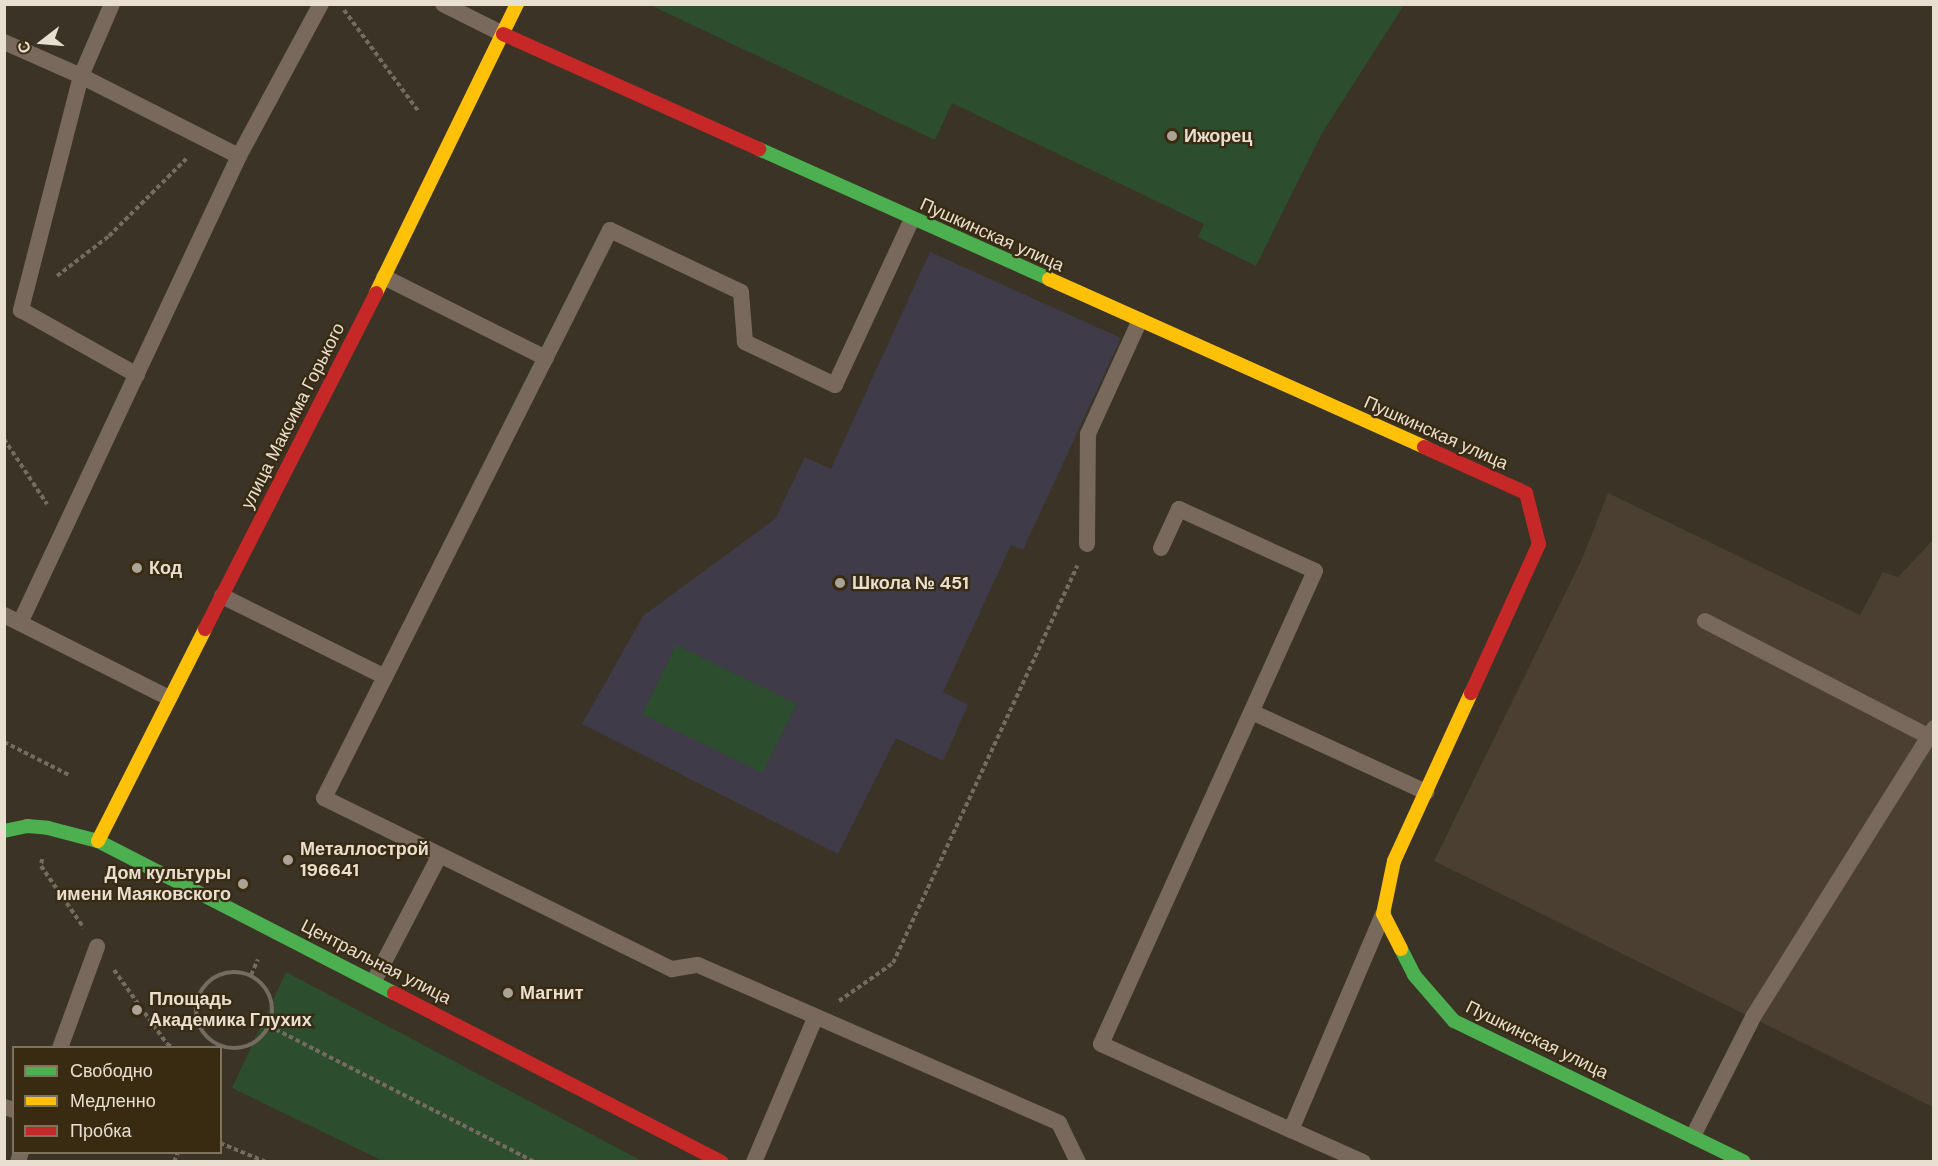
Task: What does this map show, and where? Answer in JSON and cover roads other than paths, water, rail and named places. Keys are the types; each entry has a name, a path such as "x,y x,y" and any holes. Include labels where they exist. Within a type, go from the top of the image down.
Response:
{"street":[{"name":"улица Максима Горького","path":"98,841 384,277 517,4"},
{"name":"Пушкинская улица","path":"503,34 1526,493 1539,544 1394,861 1383,914 1414,975 1454,1021 1744,1161"},
{"name":"Центральная улица","path":"4,831 27,826 48,828 71,832 98,841 722,1161"}],"lane":[{"path":"112,4 81,76 21,310 136,375"},
{"path":"20,623 239,156 321,4"},
{"path":"443,4 503,34"},
{"path":"4,42 81,76 239,156"},
{"path":"912,219 835,385 745,342 741,292 610,230 324,798 672,969 698,965 1059,1123 1078,1161"},
{"path":"384,277 546,358"},
{"path":"1087,544 1088,434 1140,320"},
{"path":"1161,548 1179,509 1315,571 1101,1044 1363,1161"},
{"path":"222,596 385,677"},
{"path":"4,615 169,698"},
{"path":"1693,1137 1753,1017 1932,735 1705,621"},
{"path":"1252,712 1426,792"},
{"path":"374,981 440,855"},
{"path":"1291,1130 1383,914"},
{"path":"60,1046 97,946"},
{"path":"754,1161 815,1018"}],"place":[{"name":"Ижорец","path":"1172,136"},
{"name":"Код","path":"137,568"},
{"name":"Школа № 451","path":"840,583"},
{"name":"Металлострой 196641","path":"288,860"},
{"name":"Дом культуры имени Маяковского","path":"243,884"},
{"name":"Магнит","path":"508,993"},
{"name":"Площадь Академика Глухих","path":"137,1010"}]}
